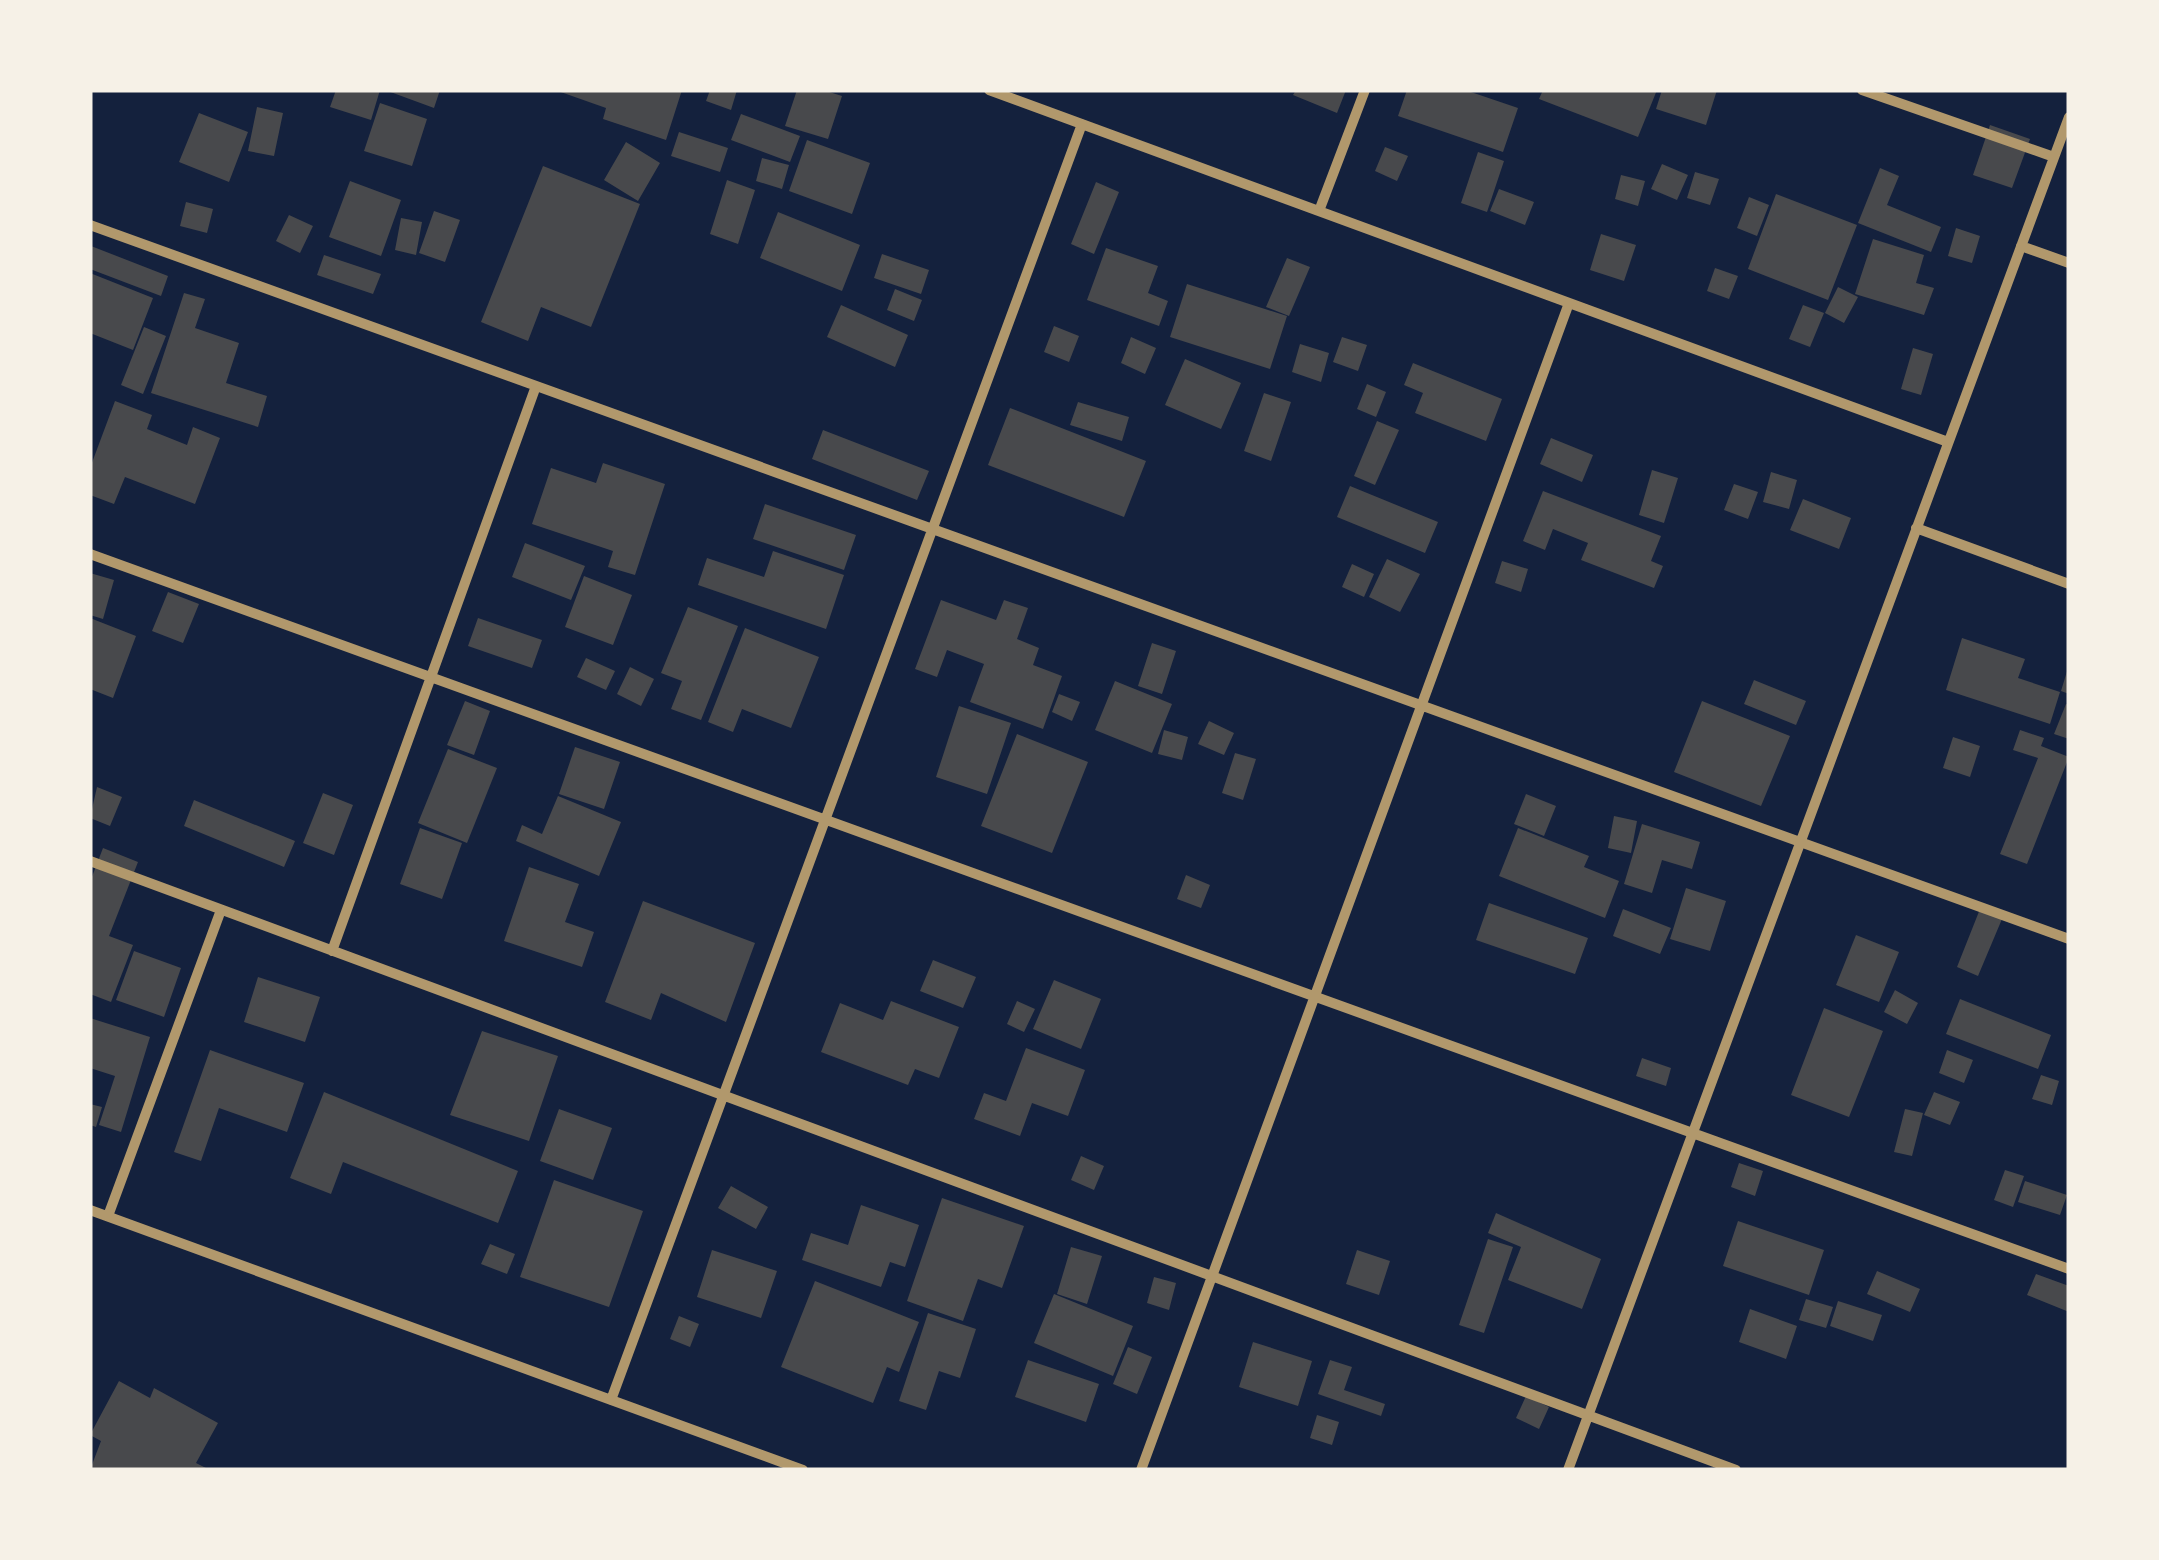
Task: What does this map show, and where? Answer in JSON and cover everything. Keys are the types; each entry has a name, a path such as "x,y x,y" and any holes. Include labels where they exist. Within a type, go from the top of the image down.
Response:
{"street":[{"path":"989,90 1020,95 1082,124 1948,442"},
{"path":"1319,211 1365,90"},
{"path":"1862,90 2054,157"},
{"path":"1568,1470 2069,117"},
{"path":"611,1400 1082,124"},
{"path":"90,226 2069,939"},
{"path":"2021,246 2069,263"},
{"path":"1141,1470 1569,303"},
{"path":"332,951 536,386"},
{"path":"1916,528 2069,584"},
{"path":"90,554 2069,1269"},
{"path":"90,861 1736,1470"},
{"path":"108,1216 221,910"},
{"path":"90,1210 802,1470"}],"building":[{"path":"336,90 380,90 371,120 330,107"},
{"path":"385,90 440,90 434,108"},
{"path":"555,90 682,90 666,140 603,119 606,108"},
{"path":"710,90 737,90 731,110 706,101"},
{"path":"797,90 823,90 842,96 828,139 785,126"},
{"path":"1296,90 1346,90 1337,113 1293,95"},
{"path":"1407,90 1465,90 1518,108 1503,152 1398,116"},
{"path":"1543,90 1657,90 1638,137 1539,99"},
{"path":"1662,90 1717,90 1706,125 1656,109"},
{"path":"380,103 427,119 412,166 364,151"},
{"path":"257,107 283,113 274,156 248,151"},
{"path":"199,113 248,132 229,182 179,162"},
{"path":"741,114 800,136 790,162 731,140"},
{"path":"1990,125 2030,139 2012,188 1973,175"},
{"path":"679,132 728,148 720,172 671,156"},
{"path":"807,140 870,163 852,214 789,191"},
{"path":"626,142 660,163 638,201 604,180"},
{"path":"1385,147 1408,156 1397,181 1375,171"},
{"path":"1478,152 1504,161 1487,212 1461,203"},
{"path":"762,158 789,165 782,189 756,181"},
{"path":"1662,164 1688,175 1677,200 1651,189"},
{"path":"543,166 640,204 591,327 541,307 528,341 481,322"},
{"path":"1880,168 1899,176 1887,205 1941,227 1931,252 1858,223"},
{"path":"1695,172 1719,179 1710,205 1687,198"},
{"path":"1621,175 1645,181 1638,206 1615,199"},
{"path":"727,180 755,190 738,244 710,234"},
{"path":"350,181 401,200 381,256 329,237"},
{"path":"1096,182 1119,192 1094,254 1071,244"},
{"path":"1499,189 1534,202 1525,225 1490,211"},
{"path":"1776,194 1857,225 1828,300 1748,269"},
{"path":"1749,197 1769,205 1757,236 1737,228"},
{"path":"186,202 213,209 207,233 180,226"},
{"path":"434,211 460,220 445,262 419,253"},
{"path":"778,212 860,245 842,291 760,258"},
{"path":"289,215 313,226 300,253 276,241"},
{"path":"401,218 422,222 416,255 395,250"},
{"path":"1956,228 1980,236 1972,263 1948,256"},
{"path":"1601,234 1636,245 1624,281 1590,270"},
{"path":"1873,239 1924,255 1916,283 1934,288 1924,315 1855,294"},
{"path":"91,246 168,276 161,296 90,269"},
{"path":"1106,248 1158,266 1148,293 1168,301 1159,326 1087,300"},
{"path":"882,254 929,270 921,294 874,278"},
{"path":"324,255 381,274 373,294 317,275"},
{"path":"1287,258 1310,267 1289,316 1266,307"},
{"path":"1715,268 1738,276 1729,299 1707,291"},
{"path":"90,273 153,298 133,350 90,333"},
{"path":"1187,284 1287,316 1270,369 1170,337"},
{"path":"1838,287 1858,297 1844,323 1825,313"},
{"path":"895,289 922,300 914,321 887,310"},
{"path":"184,293 205,299 195,328 239,343 226,383 267,396 258,427 151,393"},
{"path":"841,305 908,335 895,367 827,337"},
{"path":"1803,305 1824,313 1810,347 1789,339"},
{"path":"1054,326 1079,336 1069,362 1044,352"},
{"path":"144,327 166,336 143,394 121,385"},
{"path":"1131,337 1156,348 1145,374 1121,363"},
{"path":"1342,337 1367,345 1358,371 1333,362"},
{"path":"1300,344 1329,353 1321,382 1292,372"},
{"path":"1913,348 1933,354 1921,395 1901,389"},
{"path":"1185,359 1241,383 1221,429 1165,405"},
{"path":"1413,363 1502,399 1486,441 1415,413 1423,393 1404,385"},
{"path":"1367,384 1386,392 1376,417 1357,409"},
{"path":"1264,393 1291,402 1271,461 1244,451"},
{"path":"115,401 152,415 147,429 187,445 193,427 220,438 195,504 125,477 114,504 90,495 90,468"},
{"path":"1078,402 1129,417 1122,441 1070,425"},
{"path":"1010,408 1146,461 1124,517 988,465"},
{"path":"1377,421 1399,430 1375,485 1354,476"},
{"path":"823,430 929,471 917,500 812,459"},
{"path":"1551,438 1593,455 1582,482 1540,464"},
{"path":"603,463 665,484 635,575 608,567 613,551 532,524 551,468 596,483"},
{"path":"1652,470 1678,478 1664,523 1639,515"},
{"path":"1771,472 1797,480 1789,509 1763,502"},
{"path":"1734,484 1758,492 1748,519 1724,510"},
{"path":"1350,486 1438,522 1425,553 1337,517"},
{"path":"1543,491 1661,536 1651,561 1663,566 1654,588 1581,560 1588,543 1553,529 1545,550 1523,541"},
{"path":"1803,499 1851,518 1839,549 1790,530"},
{"path":"765,504 856,535 844,570 753,539"},
{"path":"525,543 585,566 571,600 512,577"},
{"path":"773,551 844,575 826,629 698,585 707,558 764,577"},
{"path":"1387,559 1420,574 1400,612 1369,597"},
{"path":"1502,561 1528,569 1521,592 1495,583"},
{"path":"1352,564 1374,574 1364,597 1342,587"},
{"path":"90,573 114,580 103,619 90,615"},
{"path":"584,576 632,595 613,645 565,627"},
{"path":"168,592 199,604 183,643 152,631"},
{"path":"941,600 996,620 1004,600 1028,608 1017,639 1039,648 1033,665 1062,676 1043,729 970,702 984,664 947,650 937,677 915,669"},
{"path":"688,607 738,626 701,720 671,709 682,681 661,673"},
{"path":"90,618 136,636 113,698 90,689"},
{"path":"478,618 542,640 532,668 468,646"},
{"path":"745,628 819,657 791,728 742,709 733,732 708,722"},
{"path":"1962,638 2025,659 2018,678 2060,692 2050,724 1946,690"},
{"path":"1152,643 1176,651 1162,694 1138,686"},
{"path":"586,658 615,671 606,690 577,677"},
{"path":"630,667 654,679 641,706 617,694"},
{"path":"2069,668 2069,694 2061,691"},
{"path":"1754,680 1806,701 1796,725 1744,704"},
{"path":"1115,681 1172,704 1152,753 1095,730"},
{"path":"1059,694 1080,702 1072,721 1052,712"},
{"path":"465,701 490,711 474,755 447,745"},
{"path":"1702,701 1790,736 1761,806 1674,772"},
{"path":"2066,704 2069,705 2069,739 2054,734"},
{"path":"959,706 1011,723 987,794 936,777"},
{"path":"1209,721 1234,733 1224,755 1198,744"},
{"path":"1164,730 1188,737 1182,760 1158,754"},
{"path":"2020,730 2044,738 2041,746 2069,757 2027,864 2000,854 2038,758 2013,750"},
{"path":"1017,734 1088,762 1052,853 981,826"},
{"path":"1953,737 1980,746 1970,777 1943,768"},
{"path":"575,747 620,762 604,809 559,794"},
{"path":"448,749 497,768 467,843 418,823"},
{"path":"1235,753 1256,759 1243,800 1222,793"},
{"path":"97,787 122,797 110,826 90,818"},
{"path":"323,793 353,805 334,855 303,843"},
{"path":"1526,794 1556,806 1544,836 1514,824"},
{"path":"558,796 621,822 599,876 516,841 522,825 542,834"},
{"path":"194,800 295,841 284,867 184,826"},
{"path":"1614,816 1637,821 1631,853 1608,848"},
{"path":"1642,824 1700,842 1692,869 1662,860 1652,893 1624,884"},
{"path":"420,828 462,843 442,899 400,884"},
{"path":"1518,828 1589,856 1584,867 1619,881 1605,918 1499,876"},
{"path":"103,848 138,862 109,936 133,945 111,1002 90,994 90,882"},
{"path":"529,867 579,884 565,922 594,932 582,967 504,941"},
{"path":"1186,875 1210,885 1201,908 1177,899"},
{"path":"1686,888 1726,901 1710,951 1670,939"},
{"path":"643,901 755,943 726,1022 661,993 651,1020 605,1002"},
{"path":"1489,903 1588,938 1575,974 1476,940"},
{"path":"1623,909 1671,928 1660,954 1613,936"},
{"path":"1980,909 2002,919 1978,976 1957,967"},
{"path":"1856,935 1899,952 1879,1002 1836,985"},
{"path":"134,951 181,968 164,1017 116,1000"},
{"path":"933,960 976,977 963,1008 920,991"},
{"path":"258,977 320,997 305,1042 244,1022"},
{"path":"1054,980 1101,999 1081,1049 1033,1029"},
{"path":"1895,990 1918,1003 1907,1024 1884,1012"},
{"path":"1960,999 2051,1035 2038,1069 1946,1034"},
{"path":"891,1001 959,1027 939,1078 915,1069 908,1085 821,1052 840,1003 883,1020"},
{"path":"1017,1001 1035,1009 1024,1032 1007,1024"},
{"path":"1824,1008 1883,1031 1849,1117 1791,1095"},
{"path":"90,1018 150,1037 121,1132 99,1125 115,1076 90,1068"},
{"path":"482,1031 558,1056 529,1141 450,1115"},
{"path":"1026,1048 1085,1070 1068,1116 1032,1103 1020,1136 974,1119 984,1093 1006,1101"},
{"path":"210,1050 304,1083 287,1132 219,1108 201,1161 174,1152"},
{"path":"1947,1050 1973,1060 1964,1083 1939,1073"},
{"path":"1642,1058 1671,1068 1666,1086 1636,1076"},
{"path":"2041,1075 2059,1081 2052,1105 2032,1099"},
{"path":"324,1092 518,1171 498,1223 343,1162 331,1194 290,1178"},
{"path":"1934,1092 1960,1102 1950,1125 1924,1115"},
{"path":"90,1104 102,1107 96,1127 90,1125"},
{"path":"559,1109 612,1128 593,1180 540,1161"},
{"path":"1905,1109 1923,1113 1912,1156 1894,1152"},
{"path":"1081,1156 1104,1166 1094,1190 1071,1180"},
{"path":"1739,1163 1763,1171 1755,1196 1731,1187"},
{"path":"2005,1170 2024,1176 2013,1207 1994,1200"},
{"path":"554,1180 643,1211 609,1307 520,1277"},
{"path":"2025,1181 2067,1195 2060,1215 2018,1202"},
{"path":"731,1186 768,1207 756,1229 718,1208"},
{"path":"942,1198 1024,1226 1002,1288 978,1279 963,1321 907,1301"},
{"path":"861,1205 919,1225 905,1267 890,1262 881,1287 802,1260 811,1233 848,1245"},
{"path":"1496,1213 1601,1259 1582,1309 1508,1280 1521,1247 1488,1233"},
{"path":"1738,1221 1824,1250 1809,1295 1723,1266"},
{"path":"1488,1239 1513,1247 1484,1333 1459,1325"},
{"path":"490,1244 515,1254 507,1274 481,1264"},
{"path":"1071,1247 1102,1256 1087,1304 1057,1294"},
{"path":"712,1250 777,1271 761,1318 697,1297"},
{"path":"1357,1250 1390,1261 1379,1295 1346,1284"},
{"path":"1877,1271 1920,1289 1910,1312 1867,1294"},
{"path":"2036,1274 2069,1286 2069,1312 2027,1295"},
{"path":"1154,1277 1176,1283 1169,1310 1147,1303"},
{"path":"815,1281 919,1322 899,1372 887,1367 873,1403 781,1367"},
{"path":"1054,1294 1133,1326 1113,1376 1034,1343"},
{"path":"1806,1299 1833,1307 1826,1328 1799,1320"},
{"path":"1838,1301 1882,1315 1873,1341 1830,1326"},
{"path":"1750,1309 1797,1326 1786,1359 1739,1342"},
{"path":"928,1313 976,1329 960,1378 939,1371 926,1410 899,1401"},
{"path":"679,1316 699,1324 690,1347 670,1339"},
{"path":"1253,1342 1312,1361 1298,1406 1239,1387"},
{"path":"1128,1347 1152,1357 1137,1394 1113,1384"},
{"path":"1028,1360 1099,1384 1086,1422 1015,1397"},
{"path":"1330,1360 1352,1367 1344,1390 1385,1404 1381,1416 1318,1394"},
{"path":"119,1381 150,1398 154,1388 218,1423 196,1463 210,1470 90,1470 101,1441 90,1435"},
{"path":"1526,1396 1549,1407 1539,1429 1516,1418"},
{"path":"1317,1415 1339,1422 1332,1445 1310,1438"}]}
